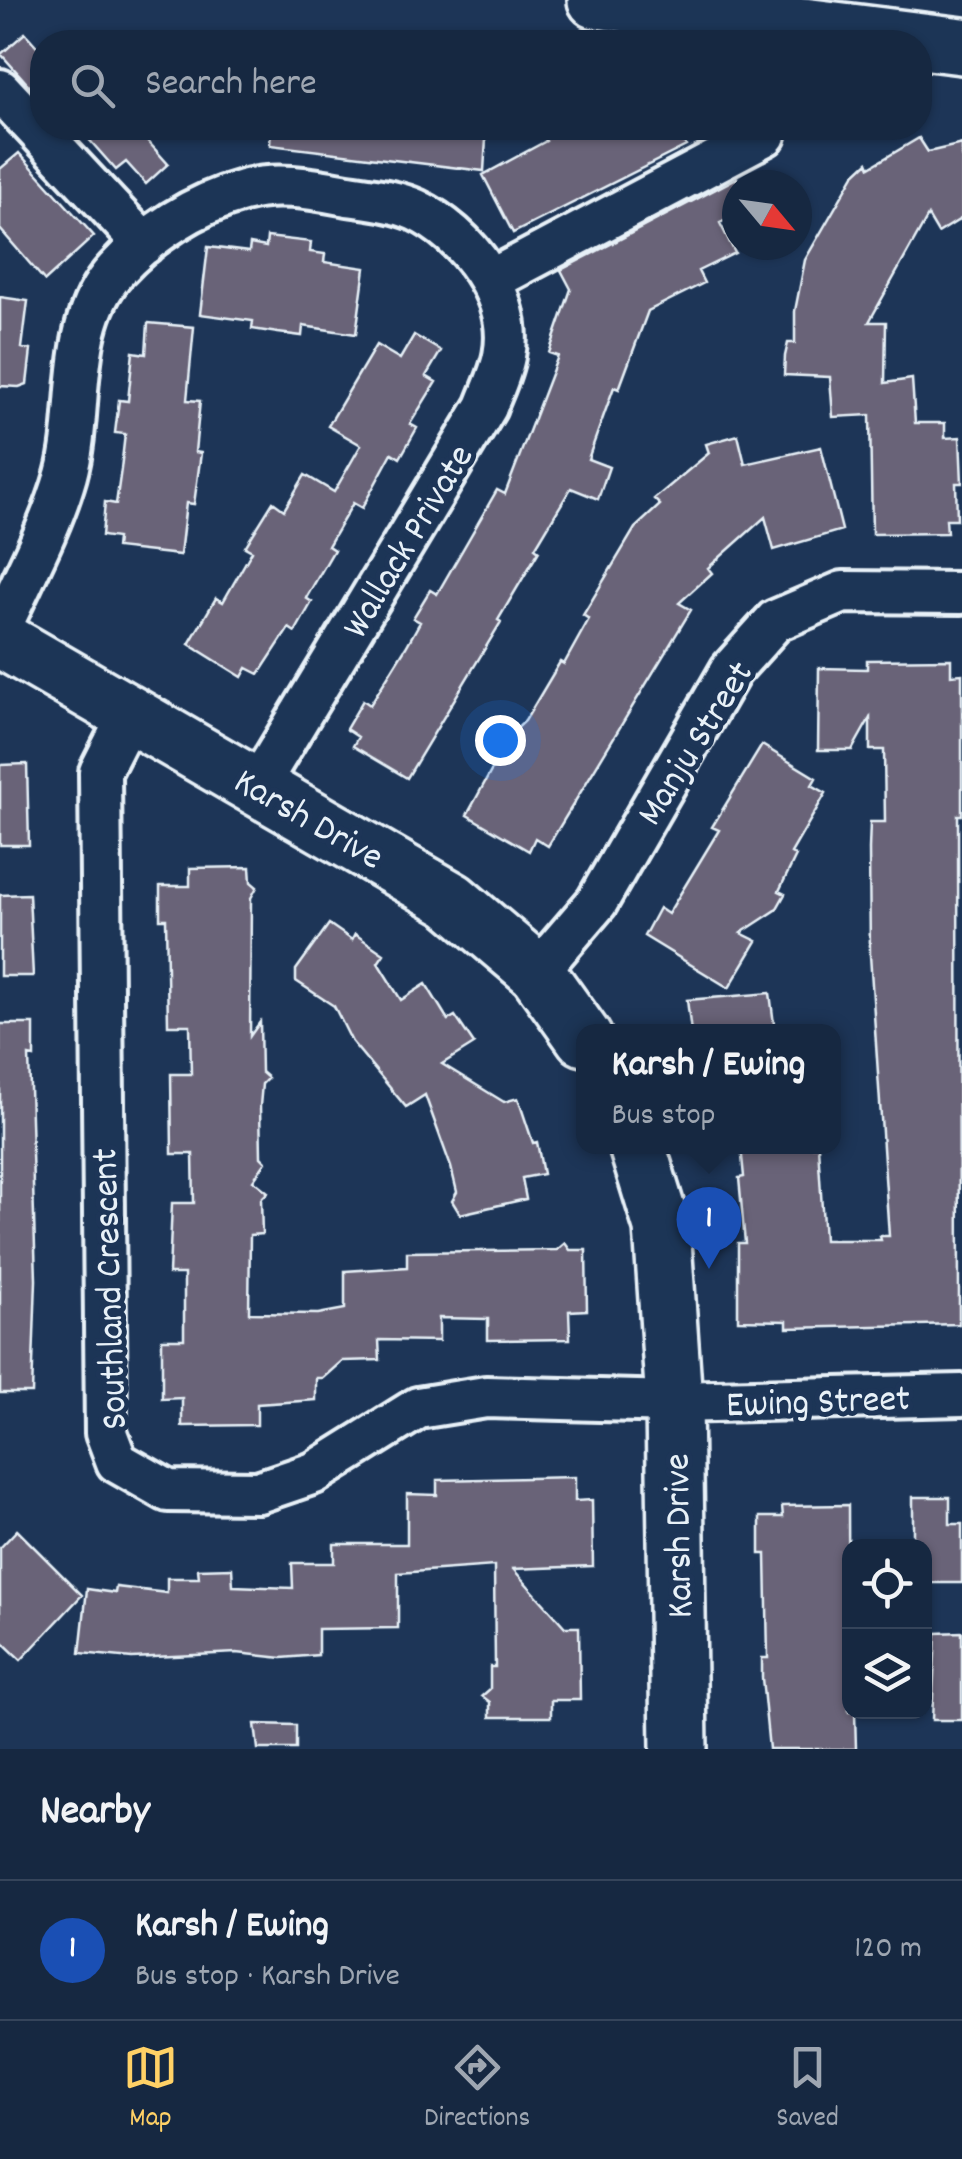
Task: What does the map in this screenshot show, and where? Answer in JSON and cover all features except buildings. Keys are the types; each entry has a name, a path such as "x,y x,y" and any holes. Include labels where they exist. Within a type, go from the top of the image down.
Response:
{"street":[{"path":"596,0 835,30"},
{"path":"932,42 962,46"},
{"path":"0,90 30,122"},
{"path":"47,140 144,244"},
{"path":"491,280 754,140"},
{"name":"Wallack Private","path":"0,628 49,524 67,472 86,331 96,300 112,273 162,228 244,190 315,189 412,208 440,222 491,280 504,317 504,355 486,407 258,786"},
{"name":"Manju Street","path":"537,972 597,902 731,670 775,622 843,592 962,593"},
{"name":"Karsh Drive","path":"0,639 452,900 537,972 576,1027"},
{"name":"Southland Crescent","path":"129,715 100,772 106,1433 117,1462 168,1491 258,1492 314,1473 418,1408 486,1397 674,1402"},
{"name":"Karsh Drive","path":"640,1154 662,1226 674,1402 679,1749"},
{"name":"Ewing Street","path":"674,1402 962,1395"}],"place":[{"name":"Karsh / Ewing","path":"709,1269"}]}
